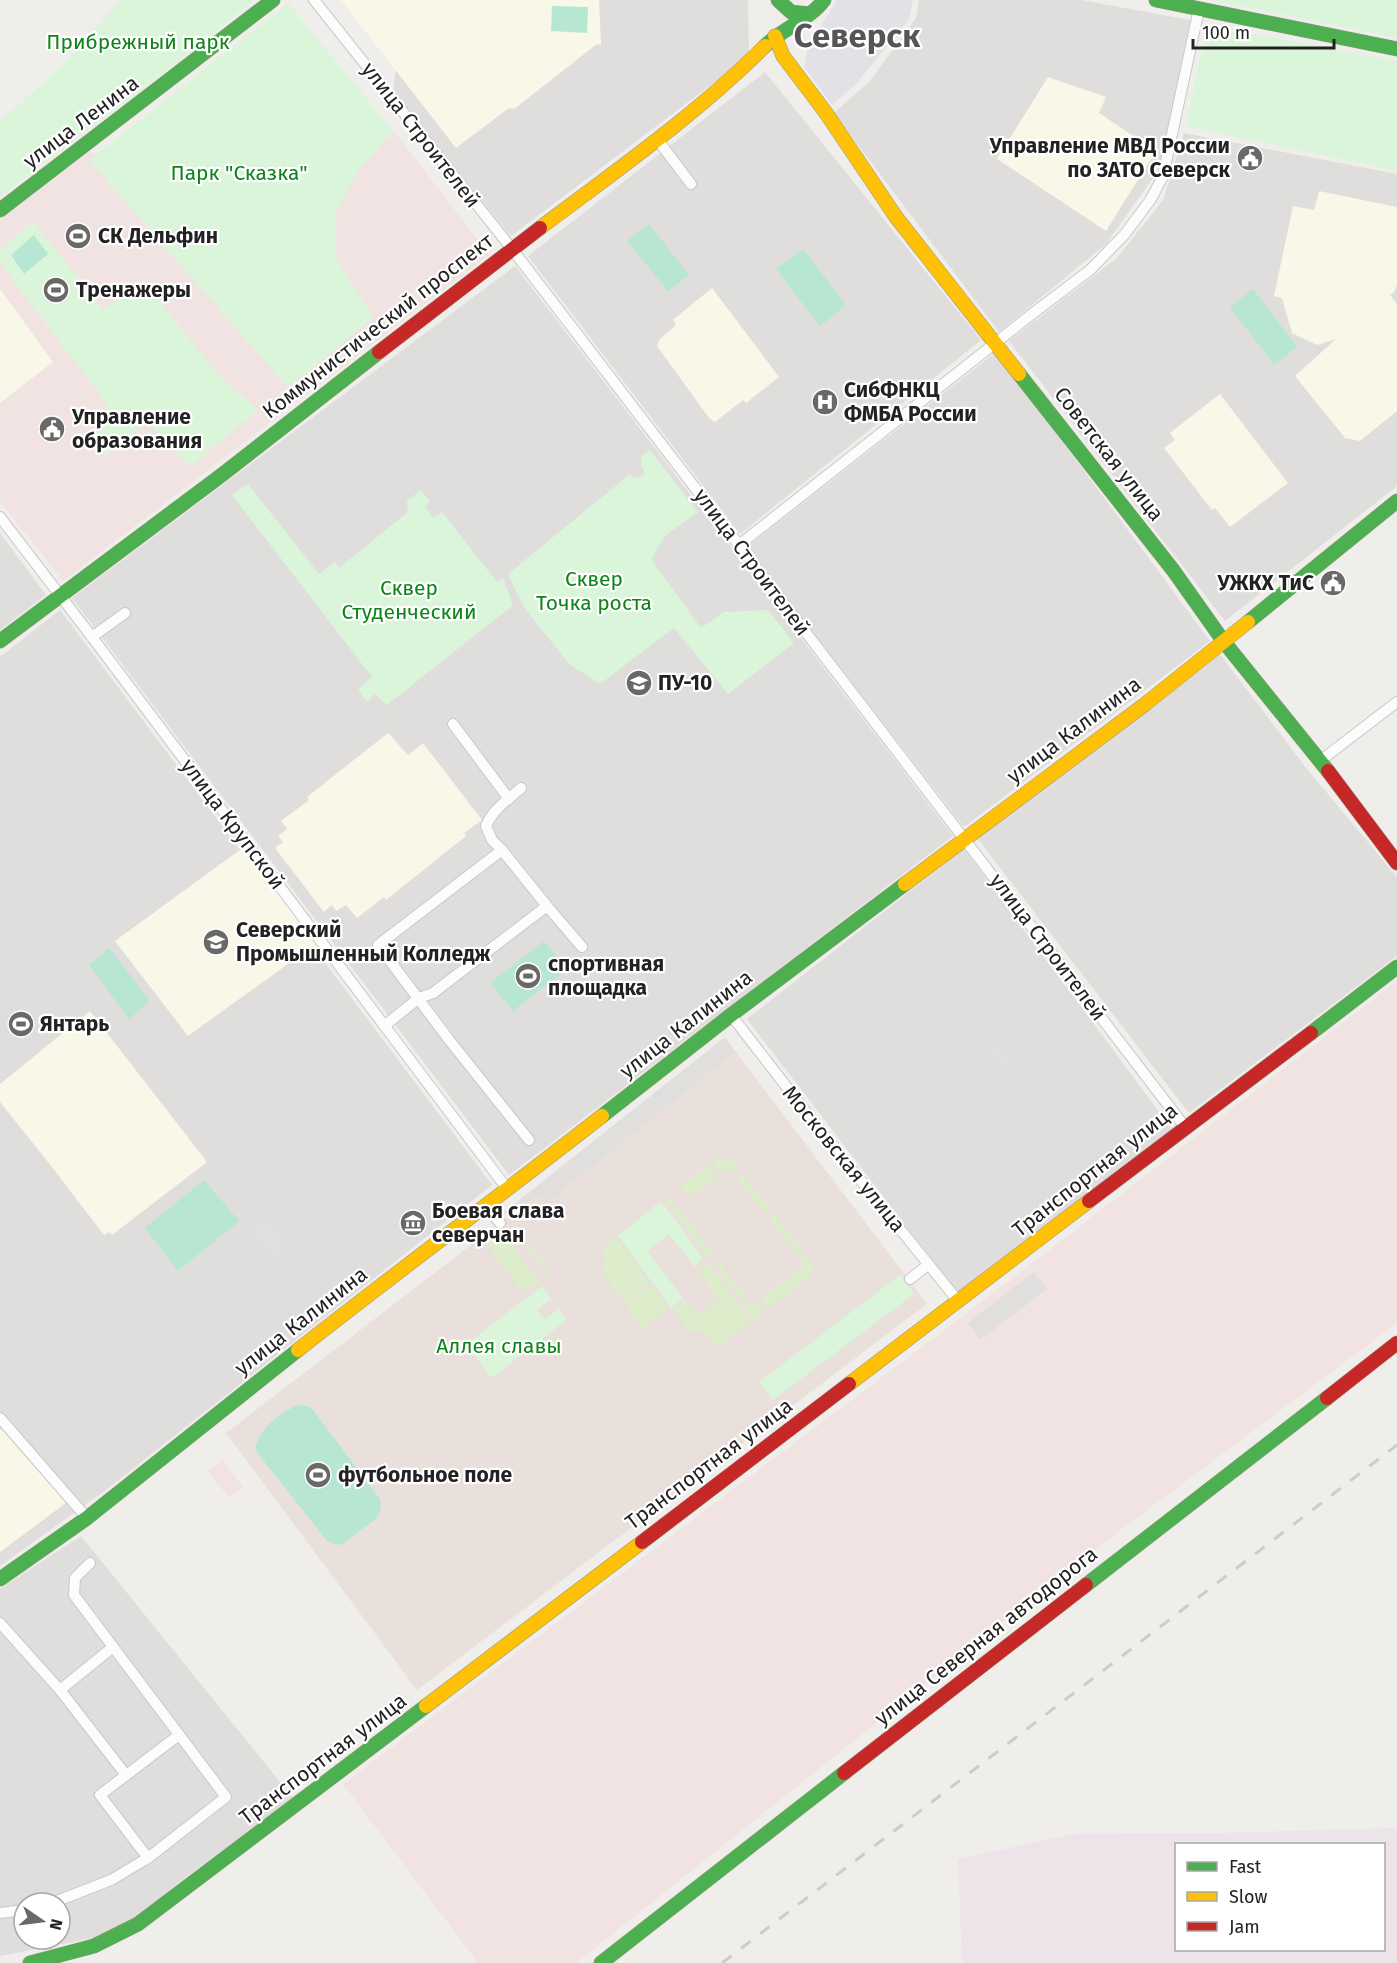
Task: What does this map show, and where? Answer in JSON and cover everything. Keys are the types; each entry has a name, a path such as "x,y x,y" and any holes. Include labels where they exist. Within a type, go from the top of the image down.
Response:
{"main road":[{"name":"улица Ленина","path":"0,210 273,0"},
{"path":"777,0 790,12 799,15 808,14"},
{"path":"775,25 777,0"},
{"name":"Коммунистический проспект","path":"0,640 223,474 657,139 745,66 775,25 808,14 817,9 824,0"},
{"path":"1156,0 1397,49"},
{"name":"Советская улица","path":"775,25 783,57 826,113 896,217 1173,570 1224,642 1320,761 1397,863"},
{"name":"улица Калинина","path":"0,1579 87,1518 394,1274 508,1190 731,1015 1144,705 1397,501"},
{"name":"Транспортная улица","path":"30,1963 81,1952 130,1930 153,1914 1397,967"},
{"name":"улица Северная автодорога","path":"601,1963 1397,1343"}],"street":[{"name":"улица Строителей","path":"314,0 512,249 1185,1127"},
{"path":"739,545 1090,270 1125,234 1151,199 1163,176 1199,9"},
{"path":"657,139 691,184"},
{"name":"улица Крупской","path":"0,517 508,1190"},
{"path":"92,637 125,614"},
{"path":"1320,761 1397,702"},
{"path":"453,724 509,799"},
{"path":"521,788 490,816 486,826 492,840 582,947"},
{"path":"502,850 378,945 529,1140"},
{"path":"384,1026 419,998 433,993 547,906"},
{"name":"Московская улица","path":"731,1015 958,1301"},
{"path":"487,1206 500,1223"},
{"path":"910,1279 928,1265"},
{"path":"0,1418 87,1518"},
{"path":"72,1895 111,1880 148,1858 226,1797 74,1595 75,1578 90,1563"},
{"path":"0,1623 60,1690 126,1775"},
{"path":"60,1690 113,1647"},
{"path":"148,1858 100,1795 179,1735"}],"shaded area":[{"path":"341,0 599,0 601,45 597,44 514,109 509,108 456,148"},
{"path":"403,0 748,0 749,56 511,236 393,94"},
{"path":"837,0 913,0 909,19 855,85 832,105 804,67 808,47"},
{"path":"919,0 1081,0 1190,20 1164,150 1153,178 1106,244 999,332 834,113 870,81 916,18"},
{"path":"765,72 981,340 740,534 528,256"},
{"path":"1048,77 1106,97 1099,113 1156,151 1106,231 997,159"},
{"path":"395,132 489,255 63,581 0,501 0,220 91,151 204,277"},
{"path":"1184,133 1397,174 1397,486 1225,621 1009,341 1117,258 1163,200"},
{"path":"1319,191 1397,207 1397,285 1390,295 1397,304 1397,411 1360,441 1345,438 1295,376 1336,339 1317,345 1292,333 1282,298 1274,296 1293,206 1314,210"},
{"path":"515,266 953,836 509,1175 72,598"},
{"path":"712,288 779,377 746,403 743,400 715,422 709,418 657,346 659,340 676,325 673,320"},
{"path":"0,289 53,362 0,403"},
{"path":"996,352 1210,641 964,827 747,547"},
{"path":"1220,394 1288,483 1230,527 1215,508 1212,510 1164,448 1175,440 1170,433"},
{"path":"0,533 46,595 0,630"},
{"path":"60,610 492,1185 106,1490 0,1566 0,657"},
{"path":"1219,653 1307,769 1397,877 1397,956 1189,1113 978,839"},
{"path":"388,733 408,755 423,743 482,820 464,833 466,836 386,900 384,897 357,918 346,905 336,911 332,905 324,912 275,848 283,842 278,836 287,829 281,821 309,800 307,797"},
{"name":"Северский Промышленный Колледж","path":"244,847 317,943 188,1036 115,941"},
{"path":"964,849 1174,1132 959,1295 747,1019"},
{"path":"1397,981 1397,1323 1082,1559 576,1963 478,1963 343,1784 1009,1281"},
{"path":"90,1011 207,1162 112,1235 109,1232 104,1235 0,1102 0,1084"},
{"path":"995,1036 1020,1066 1006,1076 982,1045"},
{"path":"725,1037 736,1052 547,1202 540,1193 508,1217 504,1212"},
{"path":"736,1052 927,1304 417,1690 226,1433 540,1192 547,1201"},
{"path":"898,1127 907,1137 894,1149 885,1139"},
{"path":"266,1215 295,1249 274,1266 246,1232"},
{"path":"1034,1272 1047,1289 980,1340 968,1323"},
{"path":"6,1426 66,1503 0,1552 0,1430"},
{"path":"223,1460 243,1487 227,1499 228,1497 208,1471"},
{"path":"81,1536 293,1798 182,1880 120,1933 72,1942 72,1891 12,1891 12,1951 26,1951 0,1956 0,1589"},
{"path":"1397,1828 1397,1963 962,1963 958,1859 1073,1834"}],"green space":[{"name":"Прибрежный парк","path":"119,0 254,0 164,73 0,196 0,121 63,64 93,33"},
{"path":"1211,0 1397,0 1397,38"},
{"name":"Парк \"Сказка\"","path":"288,3 393,131 358,171 336,213 336,259 373,318 288,388 89,160"},
{"path":"552,6 588,7 587,33 551,31"},
{"path":"1207,25 1397,61 1397,171 1186,126"},
{"path":"33,221 103,310 143,280 216,372 258,410 191,466 147,422 105,456 94,441 107,404 0,263 0,250"},
{"path":"649,224 689,275 668,291 627,241"},
{"path":"34,235 48,254 24,274 11,255"},
{"path":"803,249 846,305 820,326 776,269"},
{"path":"1253,289 1297,347 1274,365 1230,307"},
{"name":"Сквер Точка роста","path":"650,450 698,512 666,535 651,559 701,628 724,612 768,610 794,643 728,694 674,628 600,684 569,664 523,606 508,574 629,475 638,478 645,473 641,466 641,457"},
{"name":"Сквер Студенческий","path":"248,484 319,574 335,561 339,568 408,512 407,501 421,490 430,501 425,507 433,518 442,512 497,582 503,578 513,605 387,705 375,694 367,702 358,690 372,677 232,495"},
{"name":"спортивная площадка","path":"544,941 566,970 513,1011 490,983"},
{"path":"109,948 150,1001 129,1019 89,965"},
{"path":"720,1157 732,1159 739,1169 733,1174 729,1168 722,1173 713,1162"},
{"path":"710,1164 718,1176 689,1198 681,1186"},
{"path":"742,1174 770,1210 765,1214 737,1178"},
{"path":"204,1180 239,1221 178,1271 145,1228"},
{"path":"668,1195 713,1253 708,1257 664,1198"},
{"path":"661,1201 703,1258 695,1267 669,1234 647,1251 683,1298 671,1308 618,1236"},
{"path":"774,1214 802,1249 796,1254 769,1219"},
{"path":"497,1225 539,1281 527,1289 519,1288 482,1237"},
{"path":"616,1237 650,1283 624,1302 602,1272 606,1259 601,1249"},
{"path":"527,1244 548,1270 548,1275 527,1247"},
{"path":"805,1254 814,1267 813,1274 769,1308 761,1298 804,1265 800,1258"},
{"path":"719,1261 744,1295 740,1298 714,1265"},
{"path":"707,1265 752,1321 723,1343 710,1342 700,1330 689,1331 674,1310 685,1300 698,1316 719,1299 698,1271"},
{"path":"900,1275 914,1294 773,1400 759,1382"},
{"path":"651,1285 668,1309 643,1328 625,1303"},
{"name":"Аллея славы","path":"542,1286 552,1299 537,1310 544,1320 559,1309 566,1320 492,1378 466,1345"},
{"path":"746,1297 752,1305 757,1302 764,1312 755,1319 741,1301"},
{"name":"футбольное поле","path":"298,1405 308,1406 313,1410 380,1499 381,1508 377,1518 342,1544 336,1545 327,1541 256,1451 259,1437 270,1423"}],"railway":[{"path":"722,1963 1397,1445"}],"traffic: fast":[{"path":"0,210 273,0"},
{"path":"778,0 791,12 809,14"},
{"path":"765,46 811,13 824,0"},
{"path":"1156,0 1397,49"},
{"path":"0,641 223,474 379,352"},
{"path":"1019,374 1173,570 1224,642 1328,771"},
{"path":"1248,622 1397,501"},
{"path":"602,1116 905,884"},
{"path":"1311,1033 1397,967"},
{"path":"0,1579 87,1518 298,1350"},
{"path":"1086,1585 1327,1398"},
{"path":"30,1963 94,1946 138,1924 426,1706"},
{"path":"601,1963 844,1773"}],"traffic: slow":[{"path":"775,36 783,56 826,113 896,217 1019,374"},
{"path":"540,228 684,118 765,46"},
{"path":"905,884 1144,705 1248,622"},
{"path":"298,1350 602,1116"},
{"path":"849,1384 1089,1201"},
{"path":"426,1706 642,1542"}],"traffic: jam":[{"path":"379,352 540,228"},
{"path":"1328,771 1397,863"},
{"path":"1089,1201 1311,1033"},
{"path":"1327,1398 1397,1343"},
{"path":"642,1542 849,1384"},
{"path":"844,1773 1086,1585"}],"place":[{"name":"Управление МВД России по ЗАТО Северск","path":"1250,158"},
{"name":"СК Дельфин","path":"78,236"},
{"name":"Тренажеры","path":"56,290"},
{"name":"СибФНКЦ ФМБА России","path":"825,402"},
{"name":"Управление образования","path":"52,429"},
{"name":"УЖКХ ТиС","path":"1333,583"},
{"name":"ПУ-10","path":"639,683"},
{"name":"Северский Промышленный Колледж","path":"216,942"},
{"name":"спортивная площадка","path":"528,976"},
{"name":"Янтарь","path":"21,1024"},
{"name":"Боевая слава северчан","path":"413,1223"},
{"name":"футбольное поле","path":"318,1475"}],"district":[{"name":"Северск","path":"857,35"}]}
